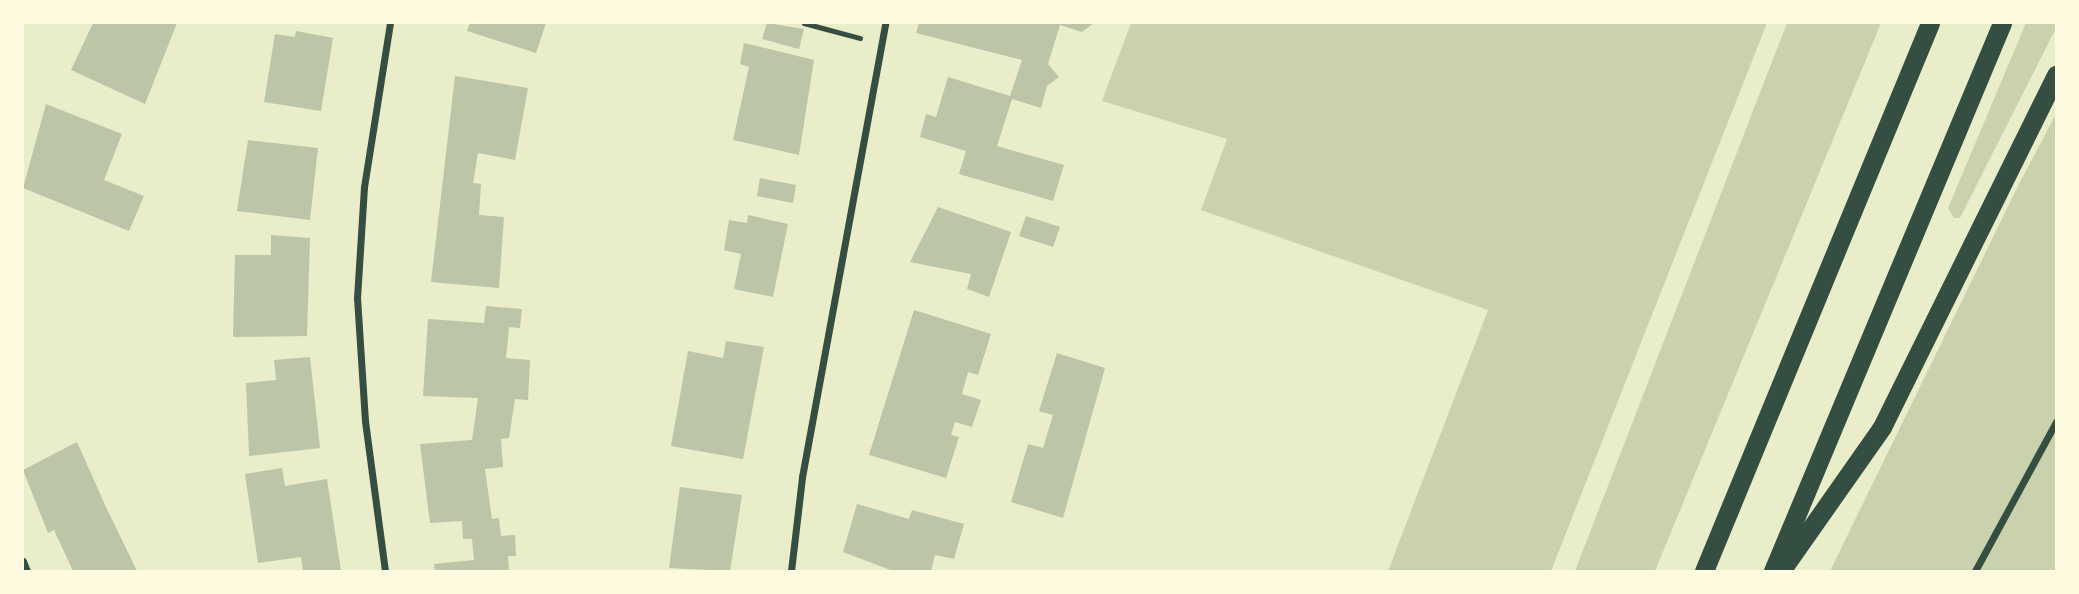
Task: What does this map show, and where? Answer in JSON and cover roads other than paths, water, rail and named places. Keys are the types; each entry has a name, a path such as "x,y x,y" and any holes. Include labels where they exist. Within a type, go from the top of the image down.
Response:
{"highway":[{"path":"1704,571 1930,23"},
{"path":"1773,571 2003,23"},
{"path":"1780,571 1882,427 2056,75"}],"street":[{"path":"385,571 365,421 357,298 364,187 390,23"},
{"path":"791,571 802,477 885,23"},
{"path":"1975,571 2056,422"},
{"path":"23,561 27,571"}]}
